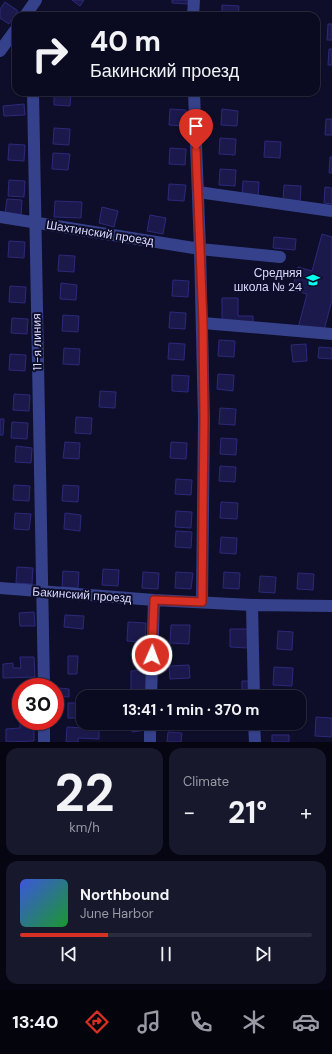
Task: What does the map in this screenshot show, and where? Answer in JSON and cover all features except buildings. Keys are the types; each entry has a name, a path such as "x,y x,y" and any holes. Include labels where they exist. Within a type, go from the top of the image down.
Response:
{"street":[{"path":"28,12 36,0"},
{"path":"194,0 194,12"},
{"path":"0,51 12,34"},
{"name":"11-я линия","path":"34,96 44,678"},
{"path":"194,96 203,323 204,419 202,602"},
{"path":"198,192 332,211"},
{"name":"Шахтинский проезд","path":"0,217 200,249 280,256"},
{"path":"203,323 332,334"},
{"name":"Бакинский проезд","path":"0,588 154,600 252,605 332,606"},
{"path":"151,690 154,600"},
{"path":"252,605 254,690"},
{"path":"44,730 44,742"},
{"path":"150,730 150,742"},
{"path":"254,730 255,742"}],"place":[{"name":"Средняя школа № 24","path":"313,280"}],"route":[{"path":"152,655 154,600 202,602 204,419 203,323 196,150"}]}
